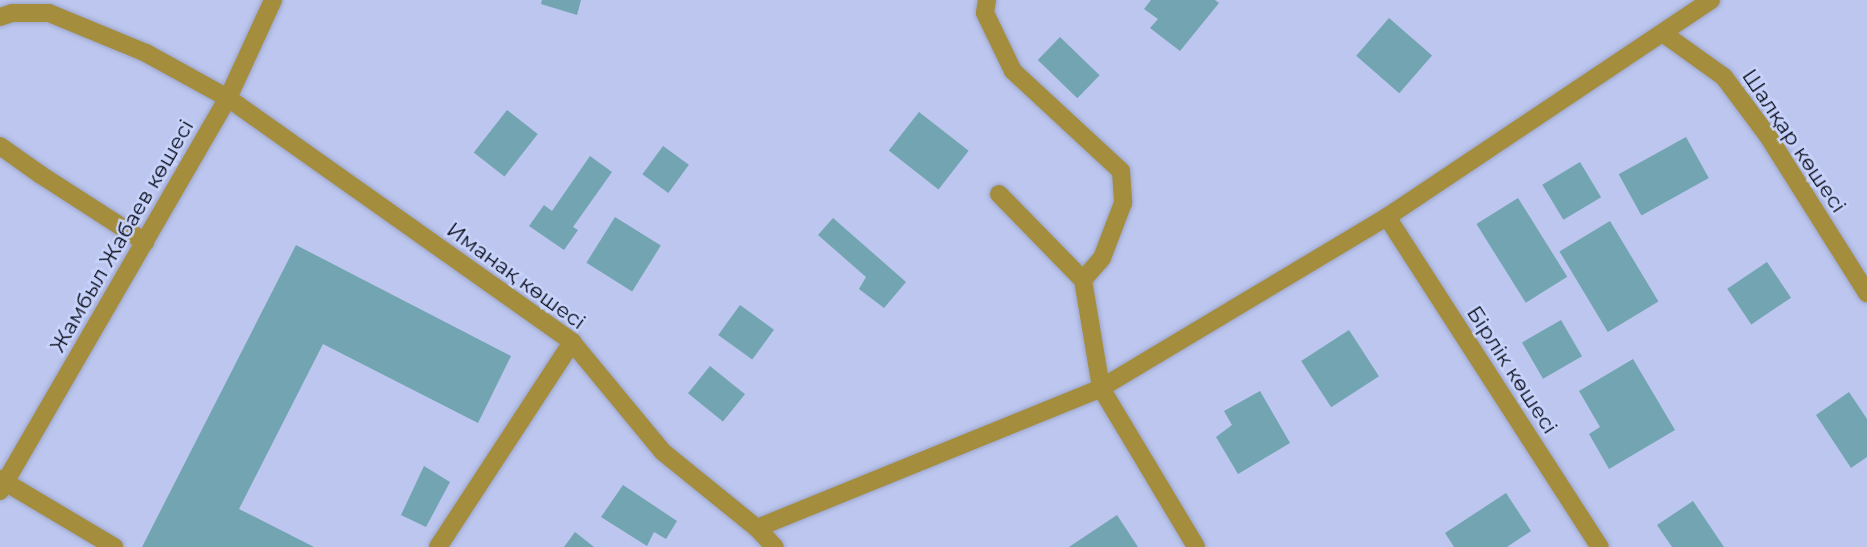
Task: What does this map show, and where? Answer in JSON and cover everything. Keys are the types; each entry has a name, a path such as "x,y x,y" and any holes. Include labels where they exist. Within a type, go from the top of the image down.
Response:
{"street":[{"name":"Жамбыл Жабаев көшесі","path":"2,484 228,98 273,0"},
{"path":"987,0 985,13 1013,71 1121,171 1123,202 1102,258 1083,280"},
{"path":"757,528 1101,388 1387,217 1664,34 1711,0"},
{"name":"Иманақ көшесі","path":"0,17 12,12 49,13 146,53 228,98 572,342 663,452 757,528 775,547"},
{"name":"Шалқар көшесі","path":"1664,34 1724,77 1768,136 1867,293"},
{"path":"0,146 41,176 145,242"},
{"path":"999,194 1083,280 1101,388 1196,547"},
{"name":"Бірлік көшесі","path":"1387,217 1600,547"},
{"path":"438,547 572,342"},
{"path":"2,484 114,547"}],"building":[{"path":"542,0 581,0 577,15 541,4"},
{"path":"1151,0 1215,0 1219,3 1180,51 1150,28 1158,19 1144,9"},
{"path":"1389,18 1432,55 1399,93 1356,56"},
{"path":"1060,37 1100,75 1077,98 1038,60"},
{"path":"507,110 538,134 504,177 474,153"},
{"path":"919,112 969,151 938,189 889,151"},
{"path":"1686,137 1709,178 1641,215 1619,174"},
{"path":"663,146 689,165 668,193 642,174"},
{"path":"590,156 612,172 573,227 578,230 564,250 529,226 544,205 552,211"},
{"path":"1580,162 1601,197 1563,220 1542,185"},
{"path":"1518,198 1567,277 1526,303 1476,224"},
{"path":"615,217 661,246 632,291 586,263"},
{"path":"833,218 906,282 884,308 859,289 866,277 818,235"},
{"path":"1610,221 1658,302 1608,332 1559,251"},
{"path":"296,245 511,356 478,423 323,344 239,509 314,547 142,547"},
{"path":"1767,262 1791,298 1751,324 1727,289"},
{"path":"740,305 774,330 752,360 718,335"},
{"path":"1561,320 1582,356 1543,379 1522,342"},
{"path":"1349,330 1379,376 1331,407 1301,361"},
{"path":"1633,359 1675,430 1609,469 1589,434 1600,427 1579,391"},
{"path":"710,366 745,394 723,422 688,393"},
{"path":"1260,391 1290,443 1238,474 1216,437 1232,425 1224,411"},
{"path":"1849,392 1867,419 1867,457 1851,468 1816,415"},
{"path":"424,466 450,482 426,527 401,515"},
{"path":"623,485 677,521 666,539 654,532 647,546 601,517"},
{"path":"1506,493 1531,531 1507,547 1454,547 1445,533"},
{"path":"1693,501 1724,547 1672,547 1657,525"},
{"path":"1117,515 1138,547 1069,547"},
{"path":"575,532 594,547 564,547"}]}
